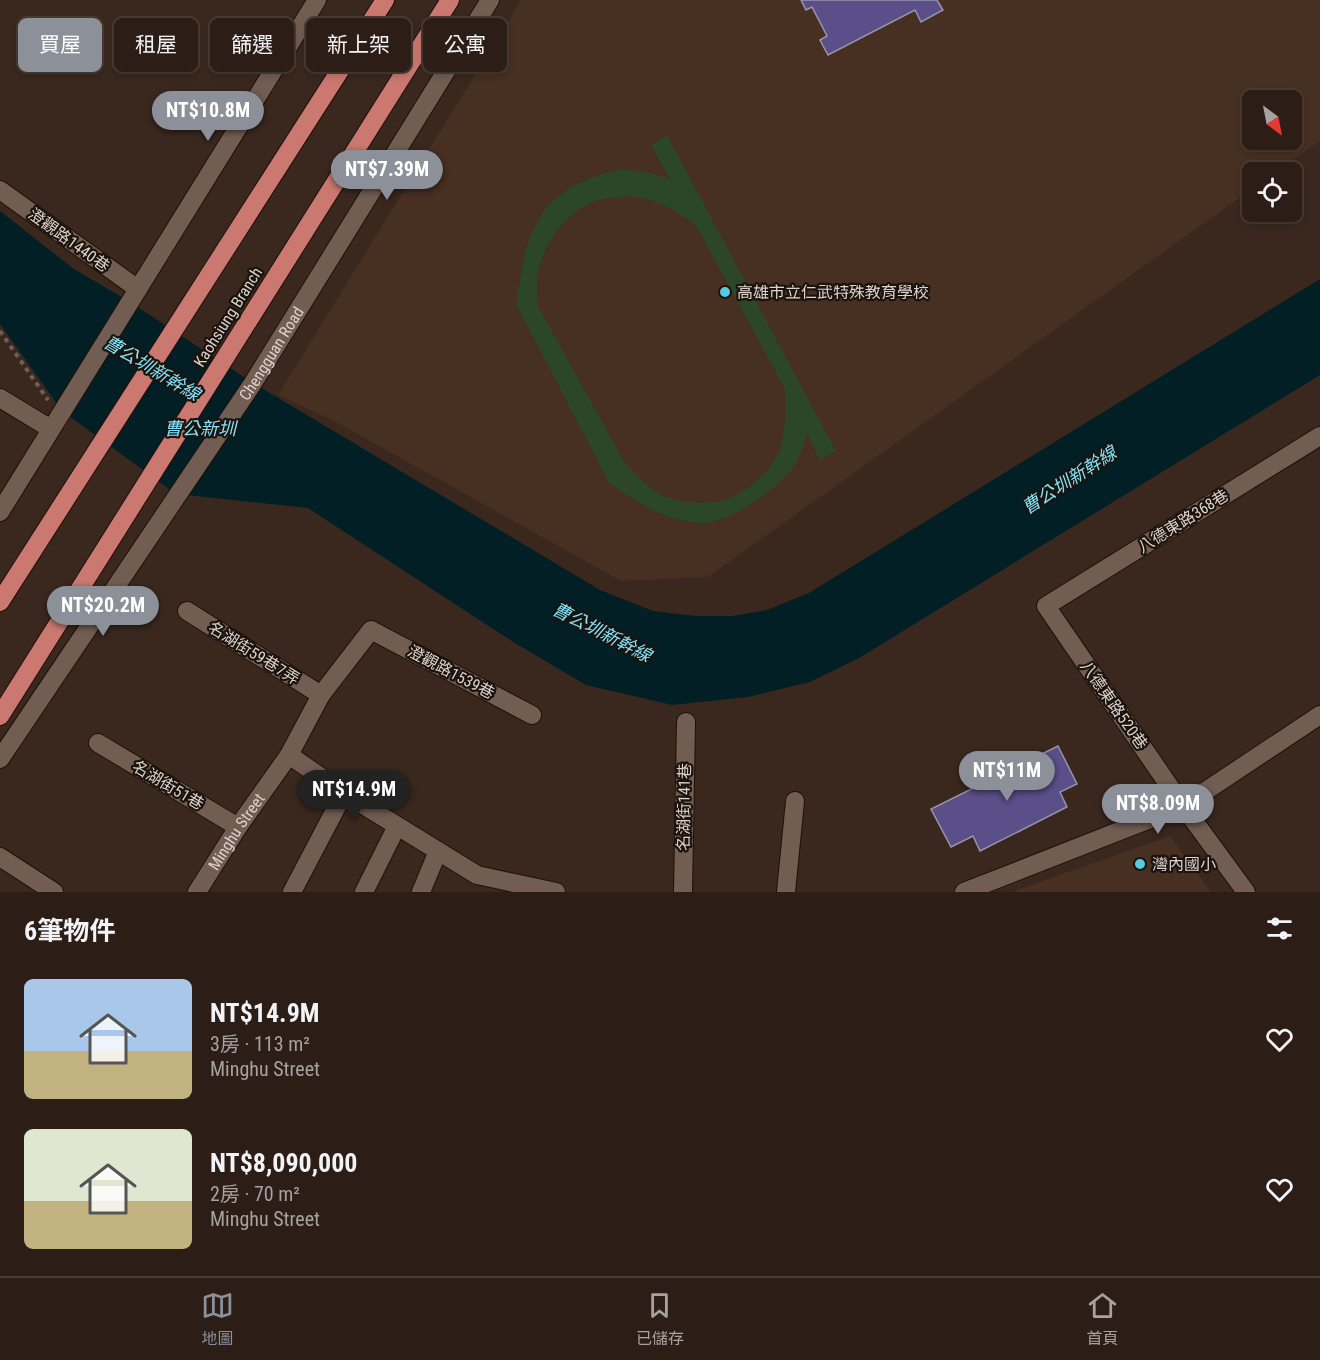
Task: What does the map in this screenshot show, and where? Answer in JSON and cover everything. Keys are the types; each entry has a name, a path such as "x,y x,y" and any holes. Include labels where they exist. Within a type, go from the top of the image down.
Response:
{"highway":[{"path":"0,602 385,0"},
{"name":"Kaohsiung Branch","path":"0,717 450,0"}],"street":[{"path":"0,512 317,0"},
{"name":"Chengguan Road","path":"0,759 176,494 253,383 490,0"},
{"name":"澄觀路1440巷","path":"0,190 134,296"},
{"path":"0,398 57,419"},
{"name":"八德東路368巷","path":"1046,606 1320,436"},
{"name":"八德東路520巷","path":"1046,606 1183,806 1246,892"},
{"name":"名湖街59巷7弄","path":"188,611 321,695"},
{"name":"Minghu Street","path":"197,892 238,827 289,755 321,695 371,630"},
{"name":"澄觀路1539巷","path":"371,630 532,715"},
{"path":"964,892 1183,806 1320,715"},
{"name":"名湖街141巷","path":"683,892 686,722"},
{"name":"名湖街51巷","path":"98,743 238,827"},
{"path":"289,755 344,793 438,851 474,883 556,892"},
{"path":"292,892 344,793"},
{"path":"786,892 795,801"},
{"path":"364,892 397,826"},
{"path":"421,892 438,851"},
{"path":"0,857 54,892"}],"path":[{"path":"0,331 57,419"}],"shaded area":[{"name":"高雄市立仁武特殊教育學校","path":"521,0 1320,0 1320,141 1290,162 1242,162 1242,196 708,577 621,581 338,423 278,395 477,72 507,72 507,23"},
{"name":"灣內國小","path":"1170,836 1211,892 1012,892"}],"green space":[{"path":"667,135 836,451 820,460 807,433 796,463 779,483 740,511 713,522 688,522 664,515 641,504 609,483 516,304 523,261 530,236 546,207 570,187 620,169 650,173 670,179 651,145","holes":["637,197 665,206 697,227 785,389 785,420 781,449 767,471 747,489 724,501 701,503 679,501 661,495 642,481 625,463 538,306 537,285 541,261 551,240 565,222 581,208 603,199"]}],"water":[{"name":"曹公新圳","path":"0,211 74,269 130,302 253,383 600,590 653,611 696,616 732,616 767,610 809,593 1320,279 1320,375 859,658 810,682 748,697 672,705 586,685 510,640 308,508 176,494 62,411 0,324"}],"building":[{"path":"801,0 937,0 943,10 921,22 915,10 828,55 820,40 827,36 812,7 806,10"},
{"path":"1058,746 1077,784 1060,792 1067,807 980,851 973,836 951,847 931,809"}],"place":[{"name":"高雄市立仁武特殊教育學校","path":"725,292"},
{"name":"灣內國小","path":"1140,864"}],"water label":[{"name":"曹公圳新幹線","path":"152,368"},
{"name":"曹公圳新幹線","path":"1069,480"},
{"name":"曹公圳新幹線","path":"602,632"}]}
